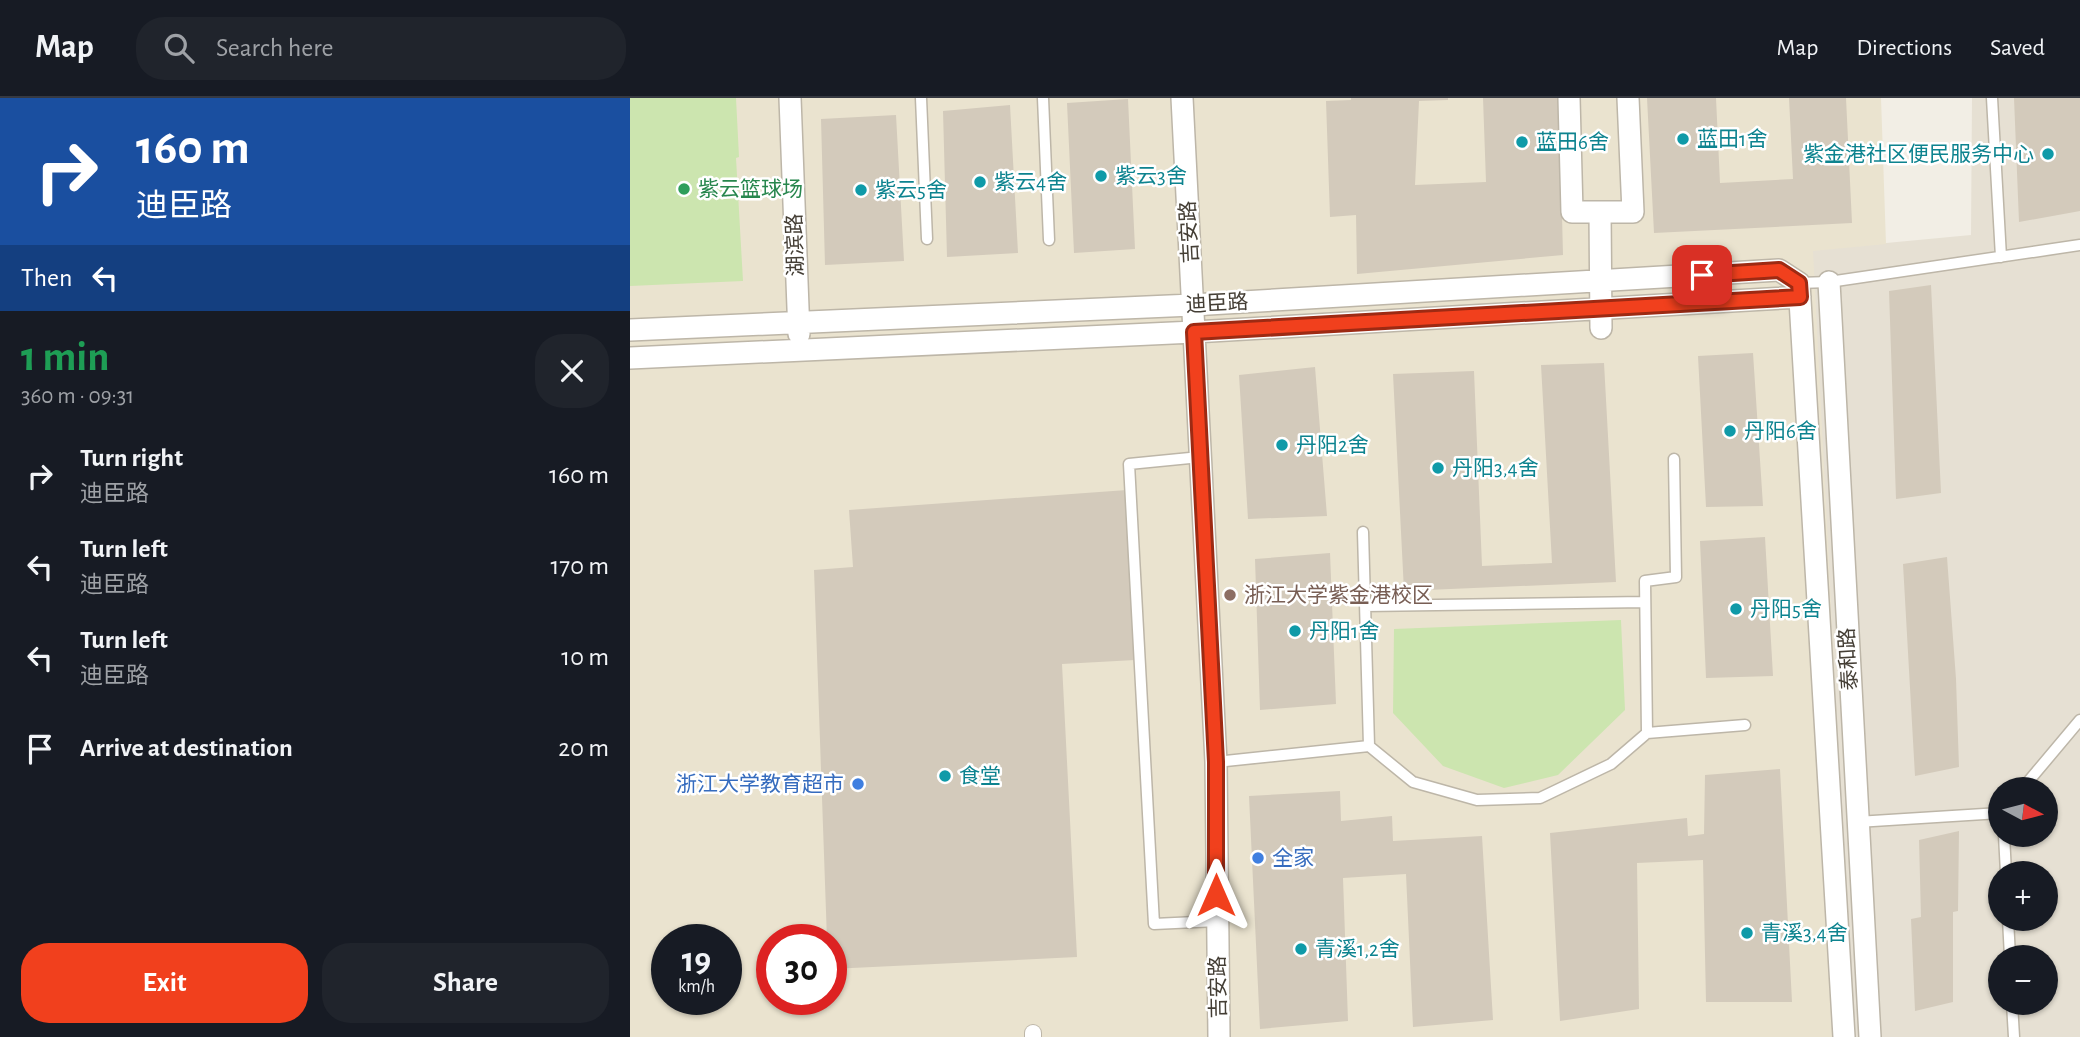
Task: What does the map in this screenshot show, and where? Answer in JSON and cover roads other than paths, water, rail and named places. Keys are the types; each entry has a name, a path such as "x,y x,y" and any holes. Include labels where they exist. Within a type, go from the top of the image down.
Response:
{"street":[{"name":"湖滨路","path":"790,98 800,351"},
{"name":"吉安路","path":"1182,98 1216,762 1219,1037"},
{"path":"1569,98 1573,212 1633,212 1628,98"},
{"path":"1600,212 1601,318"},
{"name":"迪臣路","path":"630,330 1192,305 1779,270 1800,290"},
{"name":"泰和路","path":"1829,282 1870,1037"},
{"name":"迪臣路","path":"630,358 1194,332 1601,318 1800,290"},
{"name":"泰和路","path":"1800,290 1844,1037"}],"lane":[{"path":"921,98 927,239"},
{"path":"1043,98 1049,240"},
{"path":"1992,98 2001,257"},
{"path":"1800,290 1829,282 2079,247"},
{"path":"1200,457 1129,464 1154,924 1217,921"},
{"path":"1647,733 1645,581 1676,577 1675,459"},
{"path":"1363,532 1369,746"},
{"path":"1365,606 1645,602"},
{"path":"2032,777 2080,720"},
{"path":"1216,762 1369,746 1413,782 1477,800 1540,798 1611,764 1647,733 1745,725"},
{"path":"1857,821 1988,814"},
{"path":"2013,1015 2014,1037"}],"place":[{"name":"蓝田1舍","path":"1683,139"},
{"name":"蓝田6舍","path":"1522,142"},
{"name":"紫金港社区便民服务中心","path":"2048,154"},
{"name":"紫云3舍","path":"1101,176"},
{"name":"紫云4舍","path":"980,182"},
{"name":"紫云篮球场","path":"684,189"},
{"name":"紫云5舍","path":"861,190"},
{"name":"丹阳6舍","path":"1730,431"},
{"name":"丹阳2舍","path":"1282,445"},
{"name":"丹阳3,4舍","path":"1438,468"},
{"name":"浙江大学紫金港校区","path":"1230,595"},
{"name":"丹阳5舍","path":"1736,609"},
{"name":"丹阳1舍","path":"1295,631"},
{"name":"食堂","path":"945,776"},
{"name":"浙江大学教育超市","path":"858,784"},
{"name":"全家","path":"1258,858"},
{"name":"青溪3,4舍","path":"1747,933"},
{"name":"青溪1,2舍","path":"1301,949"}]}
